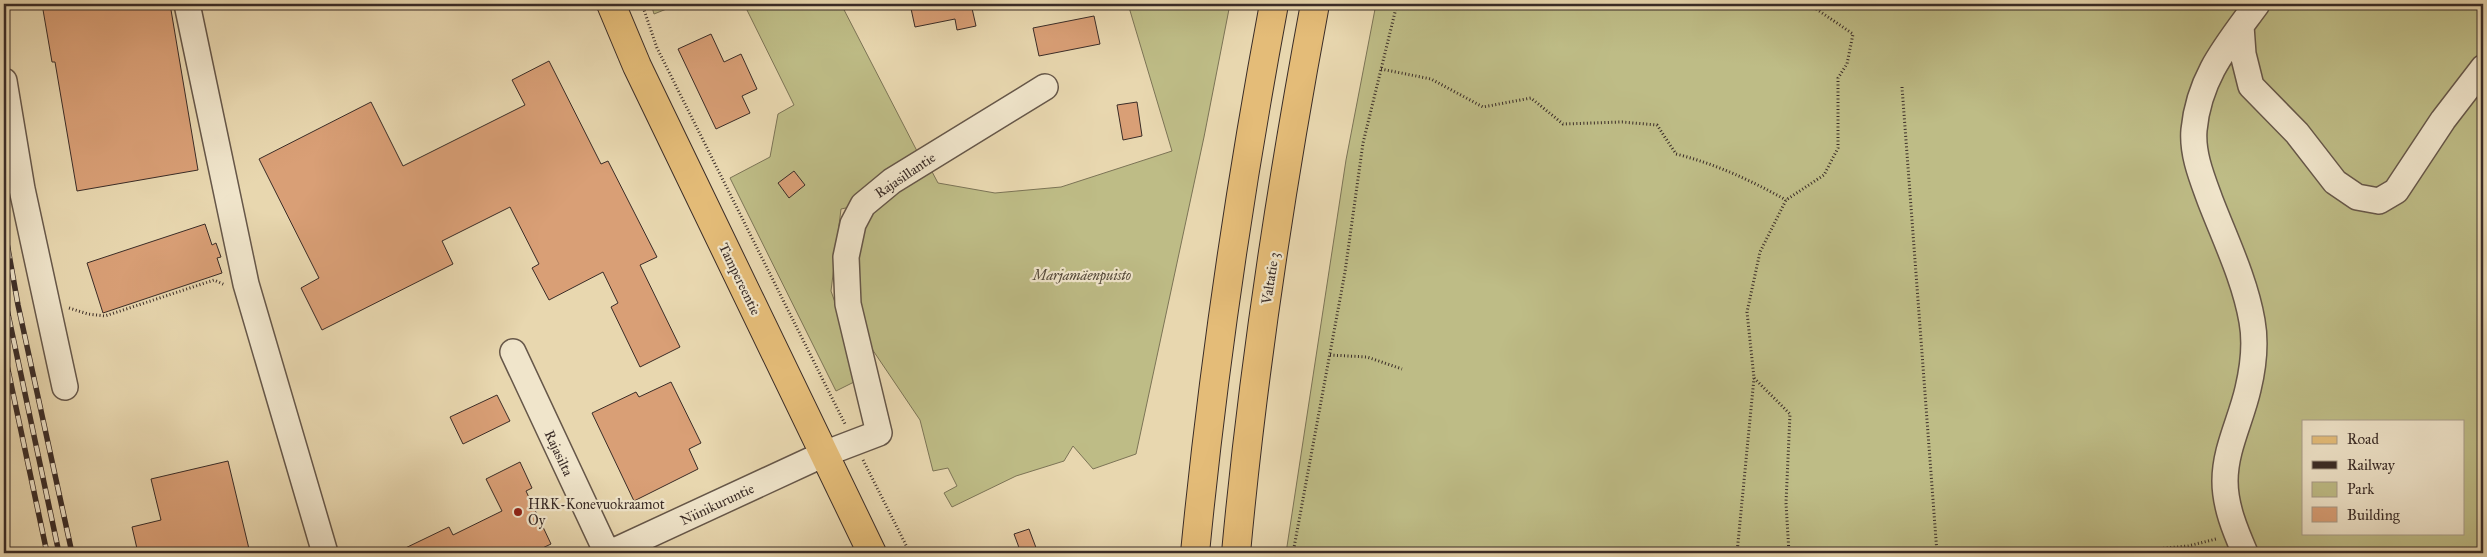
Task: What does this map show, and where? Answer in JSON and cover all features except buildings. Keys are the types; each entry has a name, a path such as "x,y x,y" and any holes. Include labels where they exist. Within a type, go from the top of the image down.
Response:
{"main road":[{"name":"Tampereentie","path":"611,4 637,66 872,553"},
{"path":"1195,553 1224,315 1258,92 1274,4"},
{"name":"Valtatie 3","path":"1236,553 1262,330 1297,100 1314,4"}],"street":[{"path":"187,4 246,284 325,553"},
{"path":"2245,553 2235,530 2228,505 2225,480 2237,423 2248,390 2253,356 2252,322 2244,290 2198,166 2194,132 2200,95 2215,62 2257,4"},
{"path":"2241,26 2242,54 2251,86 2296,133 2335,182 2357,197 2379,201 2396,191 2443,120 2483,68"},
{"path":"4,81 22,189 65,387"},
{"name":"Rajasillantie","path":"824,454 855,444 879,433 848,304 845,280 848,240 863,204 892,181 1045,87"},
{"name":"Rajasilta","path":"514,352 609,553"},
{"name":"Niinikuruntie","path":"609,553 824,454"}],"path":[{"path":"642,4 657,48 910,553"},
{"path":"1292,553 1345,272 1362,143 1398,4"},
{"path":"1737,553 1754,378 1747,312 1760,252 1786,200 1824,175 1838,148 1838,78 1847,64 1854,34 1809,4 1804,4"},
{"path":"1381,69 1431,79 1483,107 1531,98 1563,124 1622,122 1657,125 1676,154 1701,160 1746,178 1786,200"},
{"path":"1902,87 1937,553"},
{"path":"47,301 88,314 105,316 214,280 226,285 246,284"},
{"path":"1330,355 1367,357 1402,368"},
{"path":"1754,378 1790,414 1786,503 1789,553"},
{"path":"2111,553 2188,546 2215,539 2235,530"}],"green space":[{"path":"651,4 679,4 654,14"},
{"path":"744,4 841,4 917,151 876,177 855,206 841,209 831,291 856,362 854,382 836,391 730,178 770,157 778,114 794,105"},
{"name":"Marjamäenpuisto","path":"1128,4 1230,4 1204,137 1136,454 1093,469 1073,446 1064,461 1016,476 952,507 944,493 957,486 948,468 933,471 920,420 870,346 855,302 854,254 865,217 929,166 938,183 995,193 1061,187 1172,151"},
{"path":"1376,4 2483,4 2483,553 1286,553 1346,160"}],"railway":[{"path":"4,226 18,305 72,553"},
{"path":"4,295 59,553"},
{"path":"4,351 47,553"}],"place":[{"name":"HRK-Konevuokraamot Oy","path":"518,512"}]}
